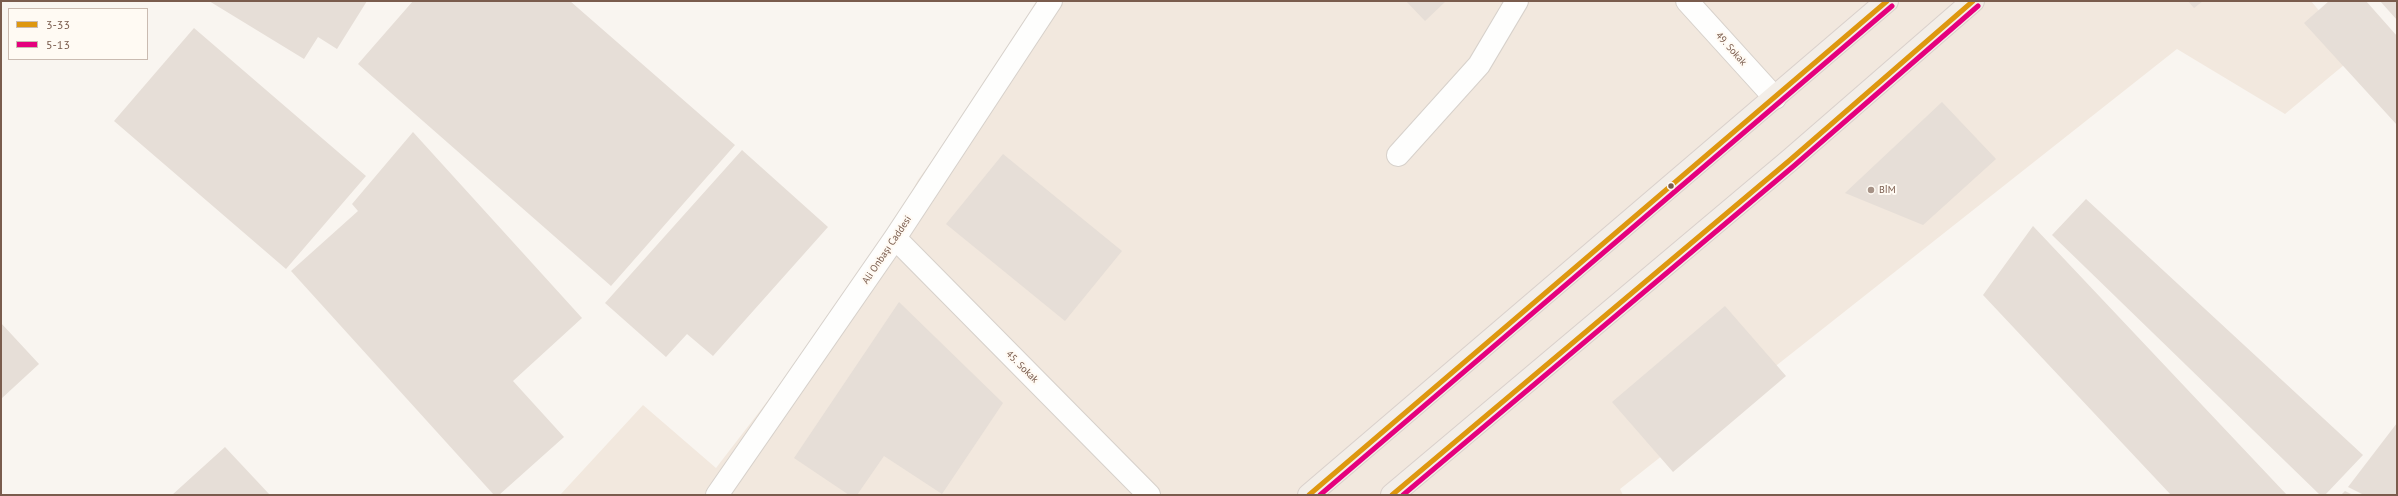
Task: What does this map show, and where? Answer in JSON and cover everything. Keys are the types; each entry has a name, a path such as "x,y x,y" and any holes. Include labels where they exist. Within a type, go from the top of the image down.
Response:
{"main road":[{"path":"1309,495 1887,1"},
{"path":"1392,495 1778,170 1973,1"}],"street":[{"name":"Ali Onbaşı Caddesi","path":"717,495 895,238 1051,1"},
{"path":"1398,155 1479,65 1517,1"},
{"name":"49. Sokak","path":"1687,1 1775,98"},
{"name":"45. Sokak","path":"895,238 1149,495"}],"shaded area":[{"path":"1046,1 2311,1 2356,55 2285,114 2177,49 1620,489 1623,495 560,495 643,405 716,468 873,264 918,180"}],"building":[{"path":"209,1 367,1 337,49 318,37 304,59"},
{"path":"413,1 570,1 735,145 611,286 358,64"},
{"path":"1406,1 1446,1 1425,21"},
{"path":"2188,1 2203,1 2194,8"},
{"path":"2329,1 2366,1 2397,36 2397,125 2304,23"},
{"path":"2380,1 2397,1 2397,20"},
{"path":"194,28 366,176 286,269 114,121"},
{"path":"1942,102 1996,159 1923,225 1845,193"},
{"path":"413,132 582,318 513,381 564,437 499,495 494,495 291,271 358,211 352,204"},
{"path":"742,150 828,227 713,356 687,334 666,357 605,303"},
{"path":"1003,154 1122,251 1065,321 946,224"},
{"path":"2086,199 2363,455 2325,495 2320,495 2052,235"},
{"path":"2033,226 2287,495 2171,495 1983,295"},
{"path":"899,302 1003,403 942,494 884,456 857,495 849,495 794,458"},
{"path":"1725,306 1786,376 1673,472 1612,402"},
{"path":"1,323 39,364 1,399"},
{"path":"2397,423 2397,495 2364,495 2348,487"},
{"path":"225,447 270,495 172,495"},
{"path":"2345,491 2353,495 2341,495"}],"transit line":[{"name":"3-33","path":"1309,495 1887,1"},
{"name":"3-33","path":"1392,495 1790,160 1973,1"},
{"name":"5-13","path":"1320,495 1892,6"},
{"name":"5-13","path":"1403,495 1795,165 1978,6"}],"place":[{"name":"BİM","path":"1871,190"}]}
